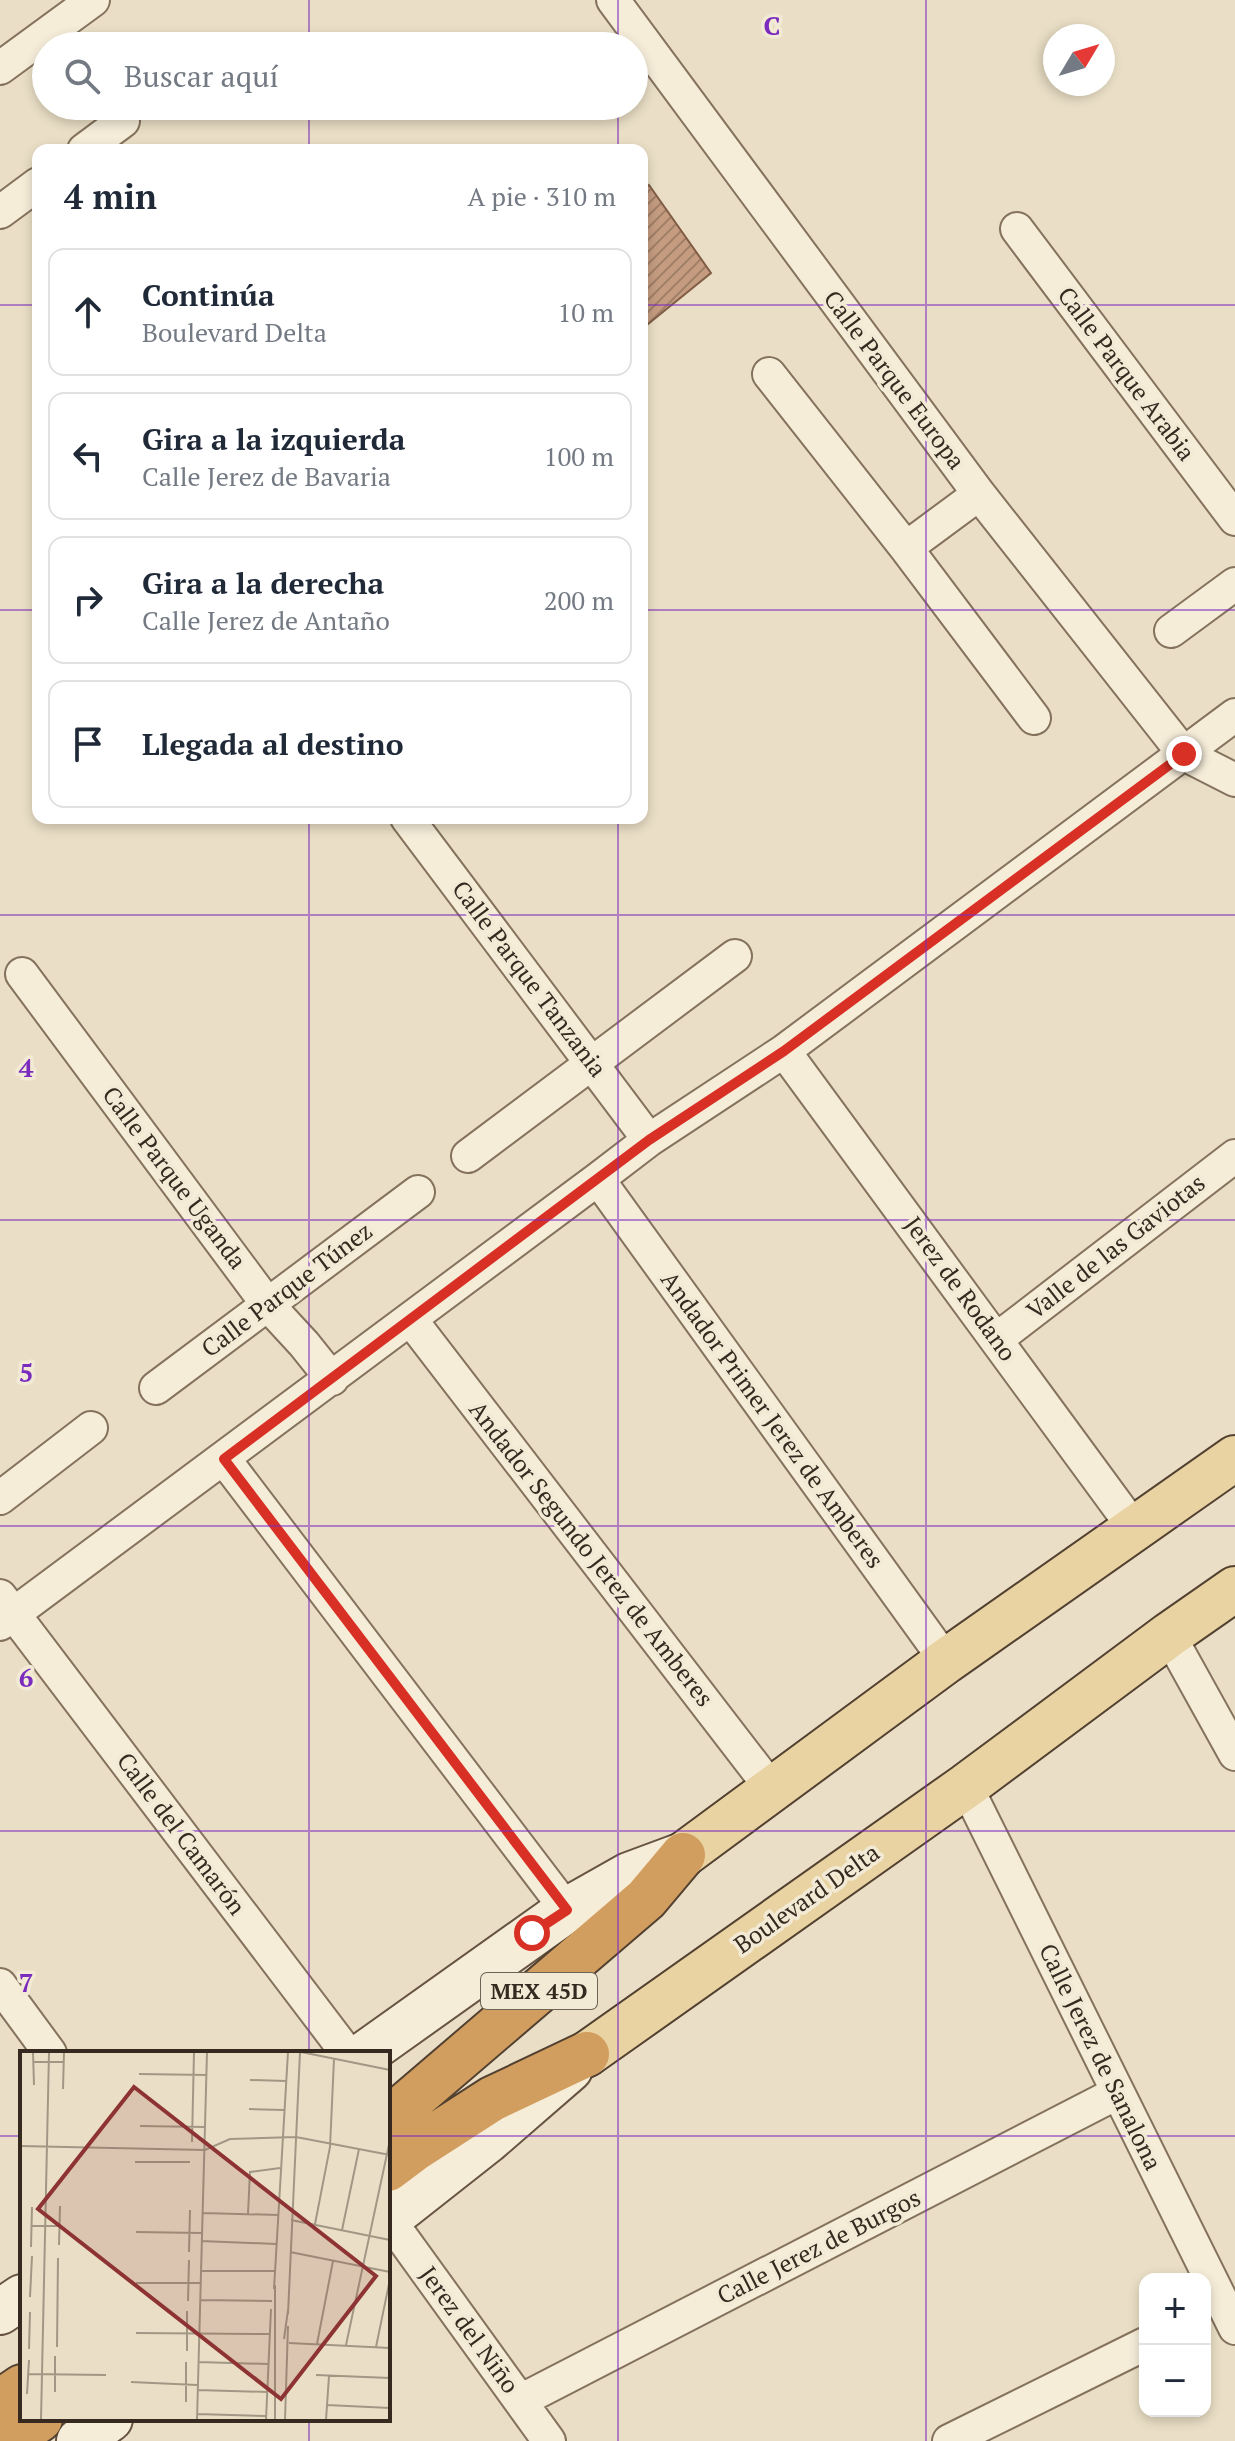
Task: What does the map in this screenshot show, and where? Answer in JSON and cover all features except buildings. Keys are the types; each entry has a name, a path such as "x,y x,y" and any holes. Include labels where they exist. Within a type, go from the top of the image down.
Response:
{"highway":[{"name":"MEX 45D","path":"390,2118 646,1899 683,1855"},
{"path":"390,2168 492,2099 587,2054"},
{"path":"0,2402 20,2388"},
{"path":"8,2441 37,2421"}],"main road":[{"path":"369,2051 567,1910 629,1875 683,1855 946,1661 1235,1458"},
{"name":"Boulevard Delta","path":"390,2216 487,2141 587,2054 966,1786 1235,1589"},
{"path":"0,2312 20,2298"},
{"path":"79,2441 107,2421"}],"street":[{"path":"49,32 93,0"},
{"name":"Calle Parque Europa","path":"613,0 637,32"},
{"path":"0,68 32,45"},
{"name":"Calle Parque Europa","path":"648,47 979,494 1184,754"},
{"path":"92,144 123,121"},
{"path":"0,212 32,188"},
{"name":"Calle Parque Arabia","path":"1017,229 1235,519"},
{"path":"769,374 1034,718"},
{"path":"906,548 979,494"},
{"path":"1171,631 1235,584"},
{"path":"5,1612 224,1459 649,1140 784,1051 1235,715"},
{"path":"1184,754 1235,780"},
{"name":"Calle Parque Tanzania","path":"412,824 649,1140"},
{"path":"468,1156 735,956"},
{"name":"Calle Parque Uganda","path":"22,974 268,1305 332,1379"},
{"name":"Jerez de Rodano","path":"784,1051 1134,1528"},
{"name":"Valle de las Gaviotas","path":"997,1339 1235,1156"},
{"name":"Andador Primer Jerez de Amberes","path":"598,1179 946,1661"},
{"name":"Calle Parque Túnez","path":"156,1388 418,1192"},
{"name":"Andador Segundo Jerez de Amberes","path":"411,1320 771,1788"},
{"path":"0,1498 91,1428"},
{"path":"224,1459 567,1910"},
{"name":"Calle del Camarón","path":"5,1612 345,2051"},
{"path":"1169,1635 1235,1754"},
{"name":"Calle Jerez de Sanalona","path":"966,1786 1225,2312"},
{"path":"0,1985 49,2051"},
{"name":"Calle Jerez de Burgos","path":"520,2401 1117,2093"},
{"name":"Jerez del Niño","path":"390,2221 549,2441"},
{"path":"949,2441 1143,2345"}],"route":[{"path":"532,1933 567,1910 224,1459 649,1140 784,1051 1184,754"}]}
